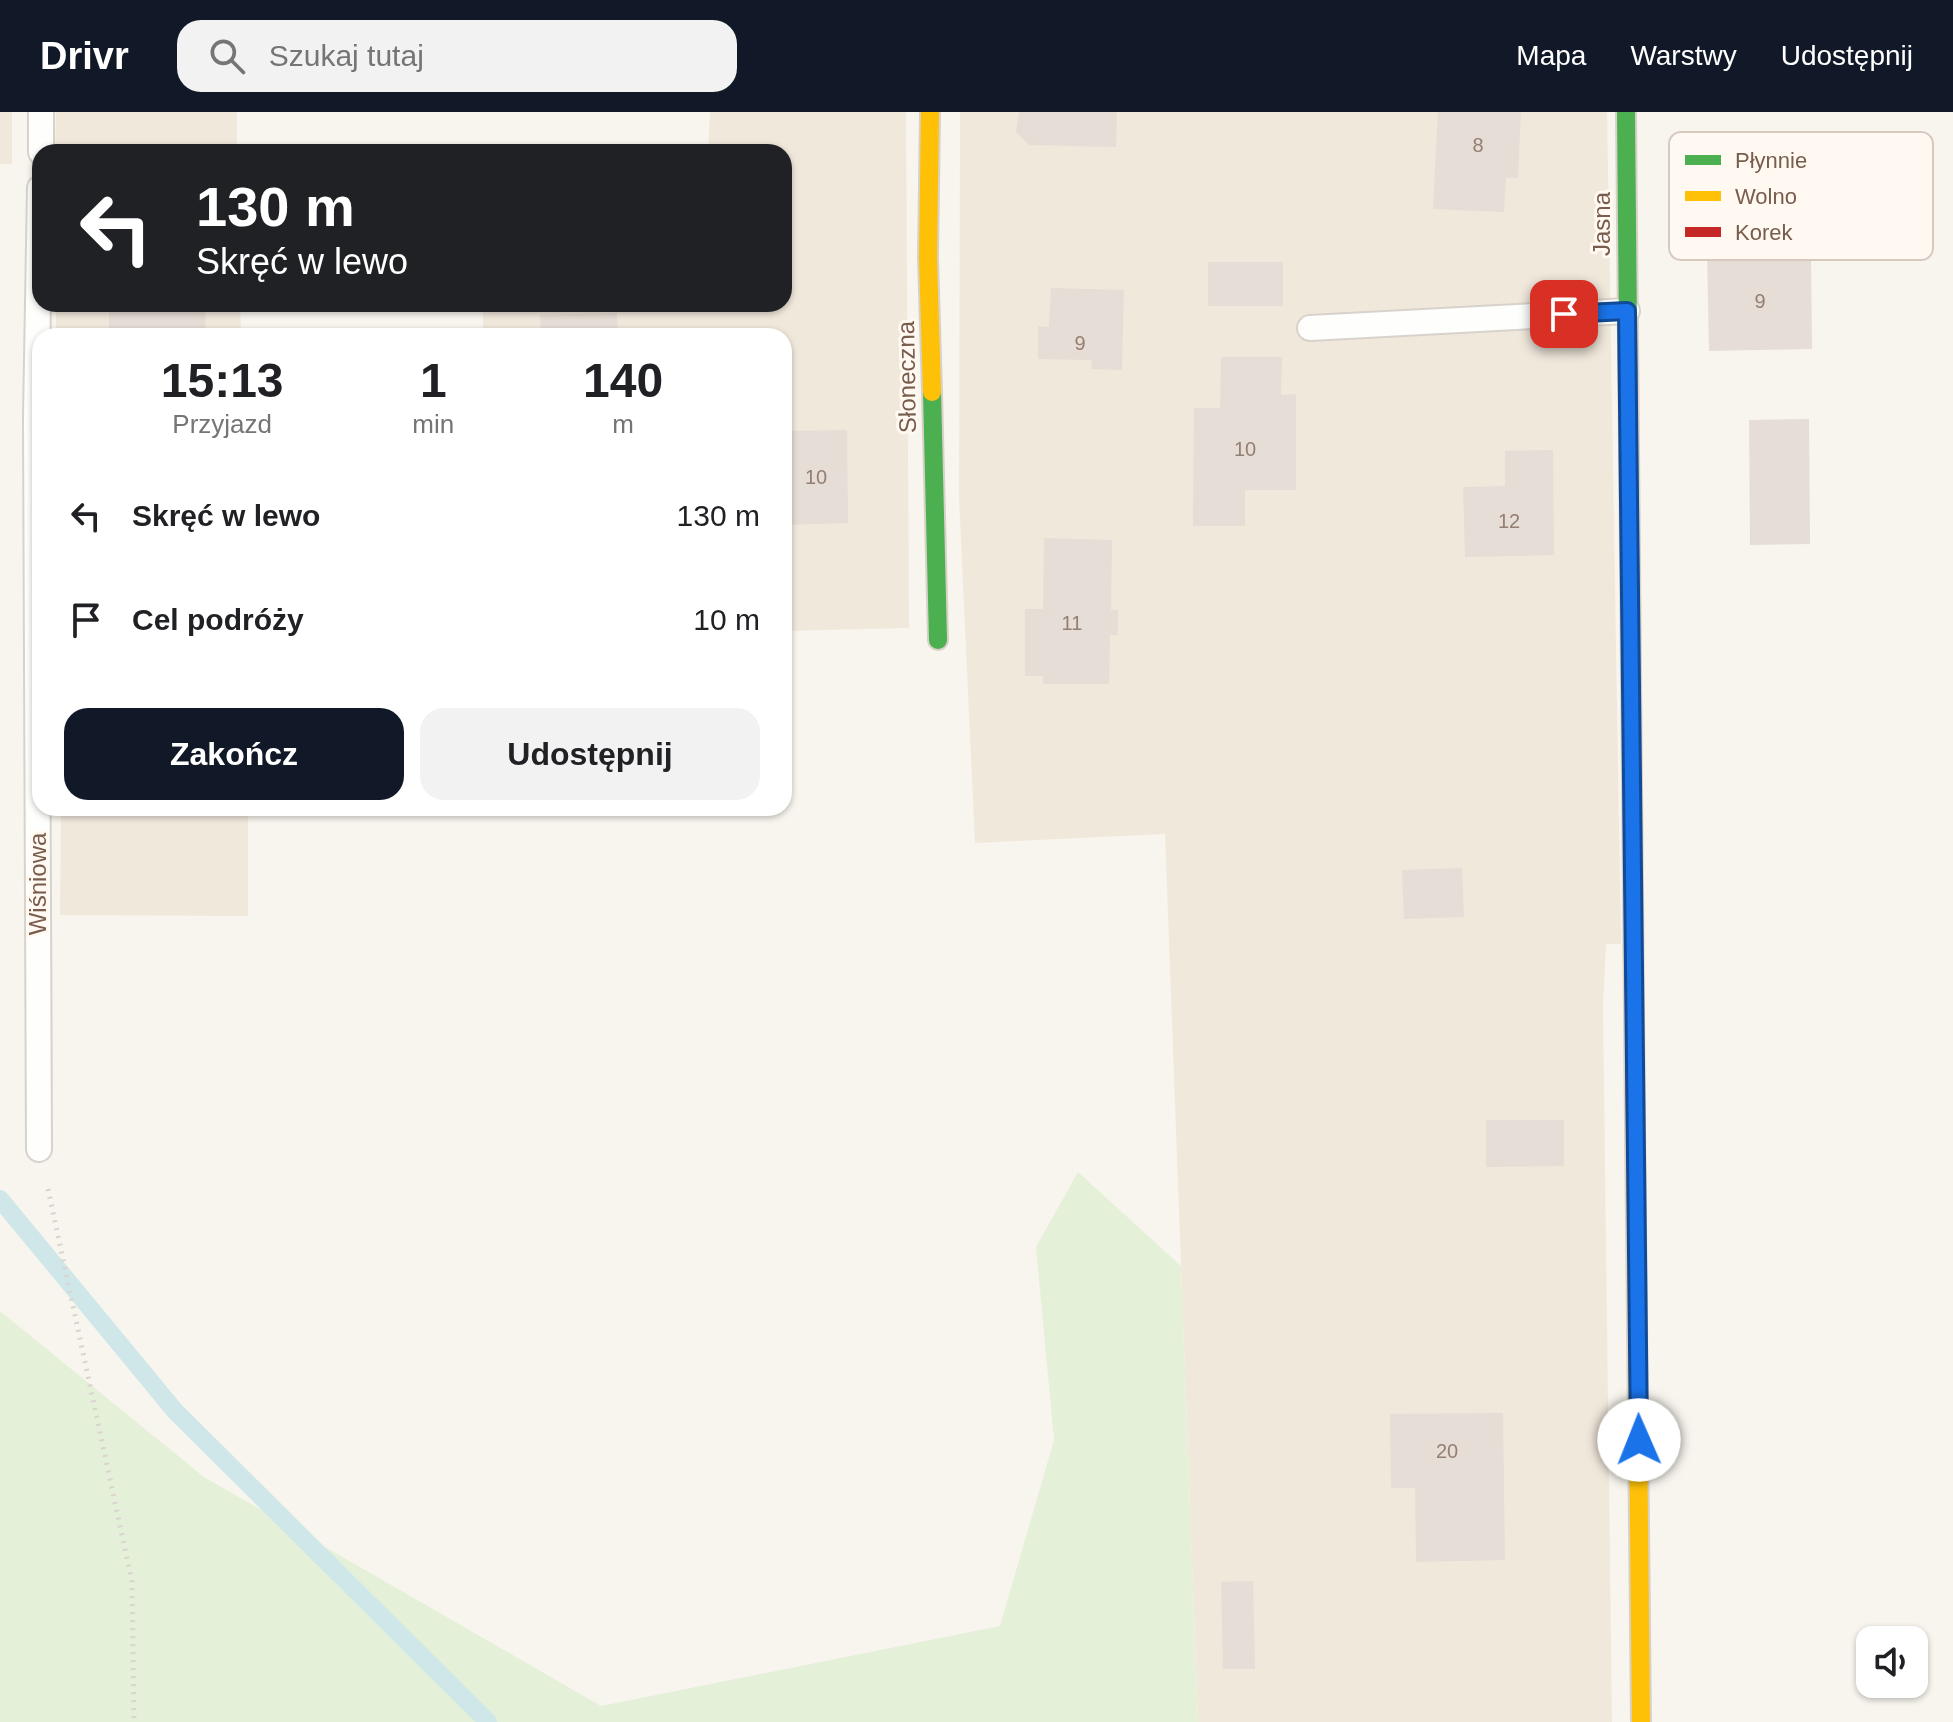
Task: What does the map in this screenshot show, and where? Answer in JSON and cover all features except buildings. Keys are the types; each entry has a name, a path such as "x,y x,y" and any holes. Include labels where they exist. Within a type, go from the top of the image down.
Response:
{"street":[{"name":"Słoneczna","path":"930,112 928,258 938,640"},
{"name":"Jasna","path":"1626,112 1641,1722"}],"lane":[{"path":"41,112 41,144"},
{"path":"1310,328 1627,311"},
{"name":"Wiśniowa","path":"38,816 39,1149"}],"path":[{"path":"39,1149 132,1582 134,1722"}],"shaded area":[{"path":"0,112 12,112 12,164 0,164"},
{"path":"56,112 237,112 237,144 55,144"},
{"path":"710,112 906,112 909,628 792,631 792,328 483,328 483,312 792,312 792,144 708,144"},
{"path":"960,112 1607,112 1621,944 1606,944 1603,1006 1612,1722 1198,1722 1165,834 975,843 959,498"},
{"path":"56,312 240,312 241,328 56,328"},
{"path":"61,816 248,816 248,916 60,915"}],"green space":[{"path":"1078,1172 1181,1266 1198,1722 0,1722 0,1311 204,1477 601,1706 1000,1626 1054,1440 1036,1247"}],"waterway":[{"path":"0,1199 175,1411 488,1722"}],"traffic: fast":[{"path":"1626,112 1633,896"},
{"path":"932,392 938,640"}],"traffic: slow":[{"path":"930,112 928,258 932,392"},
{"path":"1635,1128 1641,1722"}],"traffic: jam":[{"path":"1633,896 1635,1128"}],"route":[{"path":"1564,314 1627,311 1639,1440"}]}
